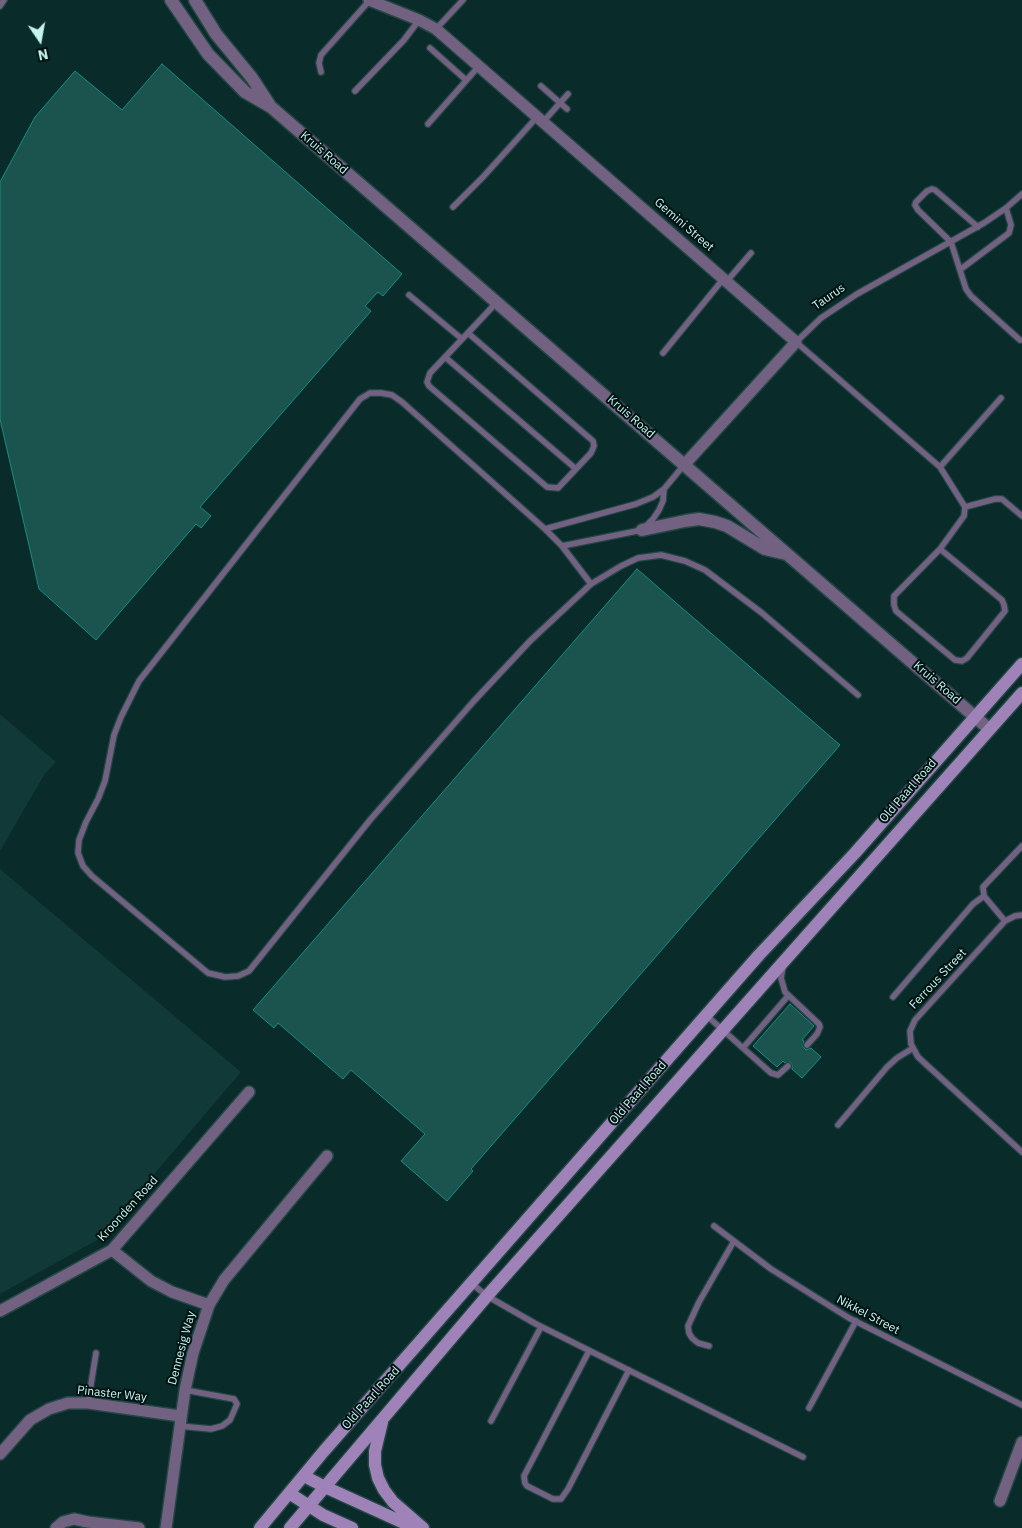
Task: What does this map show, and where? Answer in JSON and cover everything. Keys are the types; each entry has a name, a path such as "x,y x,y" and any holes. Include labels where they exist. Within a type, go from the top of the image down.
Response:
{"main road":[{"name":"Old Paarl Road","path":"260,1528 471,1283 706,1015 855,853 1022,664"},
{"name":"Old Paarl Road","path":"290,1528 487,1296 1022,693"},
{"path":"383,1417 375,1451 375,1465 378,1478 393,1502 423,1528"},
{"path":"304,1476 415,1528"},
{"path":"289,1493 323,1515 352,1528"}],"street":[{"name":"Kruis Road","path":"171,0 208,54 245,92 271,106 990,729"},
{"name":"Kruis Road","path":"195,0 216,34 252,78 271,106"},
{"name":"Gemini Street","path":"369,0 419,20 436,29 796,342"},
{"name":"Taurus","path":"685,464 796,342"},
{"path":"642,530 699,519 727,526 766,549 791,556"},
{"name":"Kroonden Road","path":"0,1311 112,1250 249,1092"},
{"name":"Dennesig Way","path":"166,1528 185,1390 193,1353 209,1305 224,1280 327,1156"},
{"path":"112,1250 151,1281 172,1292 209,1305"},
{"name":"Pinaster Way","path":"0,1454 23,1428 39,1414 63,1404 88,1403 180,1421"},
{"path":"1000,1501 1022,1442"},
{"path":"56,1528 63,1522 74,1519 86,1525 139,1528"}],"lane":[{"path":"0,6 4,0"},
{"path":"321,72 319,63 321,55 369,0"},
{"path":"436,29 463,0"},
{"path":"355,91 404,40 419,20"},
{"path":"430,48 466,80"},
{"path":"428,124 479,66"},
{"path":"540,86 567,110"},
{"path":"453,207 540,119 568,94"},
{"path":"978,227 935,190 927,191 916,202 916,208 951,242 970,296 1020,340"},
{"name":"Taurus","path":"796,342 821,318 857,294 978,227 1006,208 1022,194"},
{"path":"961,269 1008,233 1011,225 1006,208"},
{"path":"663,353 751,253"},
{"path":"409,295 462,339"},
{"path":"468,333 593,441 594,446 591,453 558,488 547,488 429,386 427,382 430,373 497,302"},
{"name":"Gemini Street","path":"796,342 940,467 965,507"},
{"path":"445,357 576,469"},
{"path":"591,584 562,546 545,529 402,402 392,395 381,393 370,394 360,399 140,681 121,717 114,735 105,781 79,840 78,853 83,866 92,876 208,973 225,977 238,976 249,971 370,820 460,717 530,641 591,584 638,558 661,555 685,561 705,570 762,613 858,695"},
{"path":"940,467 1001,398"},
{"path":"545,529 636,504 664,489 685,464"},
{"path":"562,546 642,530 654,519 659,510 663,501 664,489"},
{"path":"940,548 1002,600 1004,605 1005,611 967,658 962,661 955,660 896,611 894,596 940,548 964,516 965,507 995,498 1002,499 1022,516"},
{"path":"1005,921 984,896 983,887 1022,846"},
{"path":"893,997 973,904 984,896"},
{"name":"Ferrous Street","path":"913,1048 910,1031 915,1020 1005,921 1022,915"},
{"path":"784,960 781,978 783,988 788,996 820,1027 817,1034 807,1044"},
{"path":"743,1048 788,996"},
{"path":"706,1015 775,1075 782,1072 788,1066"},
{"path":"838,1125 887,1067 913,1048 918,1058 1022,1152"},
{"name":"Nikkel Street","path":"714,1226 771,1269 856,1321 1022,1405"},
{"path":"709,1346 698,1343 692,1338 688,1326 734,1241"},
{"path":"471,1283 487,1296 541,1327 804,1457"},
{"path":"809,1408 856,1321"},
{"path":"491,1421 541,1327"},
{"path":"589,1351 524,1476 527,1486 553,1500 561,1499 568,1489 629,1370"},
{"path":"88,1403 96,1353"},
{"path":"180,1421 211,1429 222,1426 230,1420 237,1404 234,1399 185,1390"}],"shaded area":[{"path":"0,714 56,762 44,775 0,851"},
{"path":"0,869 241,1072 99,1239 0,1294"}],"building":[{"path":"162,64 402,274 383,296 378,292 365,306 371,311 200,507 211,516 201,528 196,524 96,640 39,589 0,419 0,182 35,117 75,71 122,110"},
{"path":"637,569 840,745 471,1169 473,1171 447,1201 401,1161 425,1134 351,1070 343,1079 278,1023 274,1028 253,1010"},
{"path":"790,1004 814,1026 802,1040 804,1041 803,1047 806,1050 811,1048 821,1057 802,1078 792,1069 790,1062 785,1063 783,1061 777,1067 753,1046"}]}
